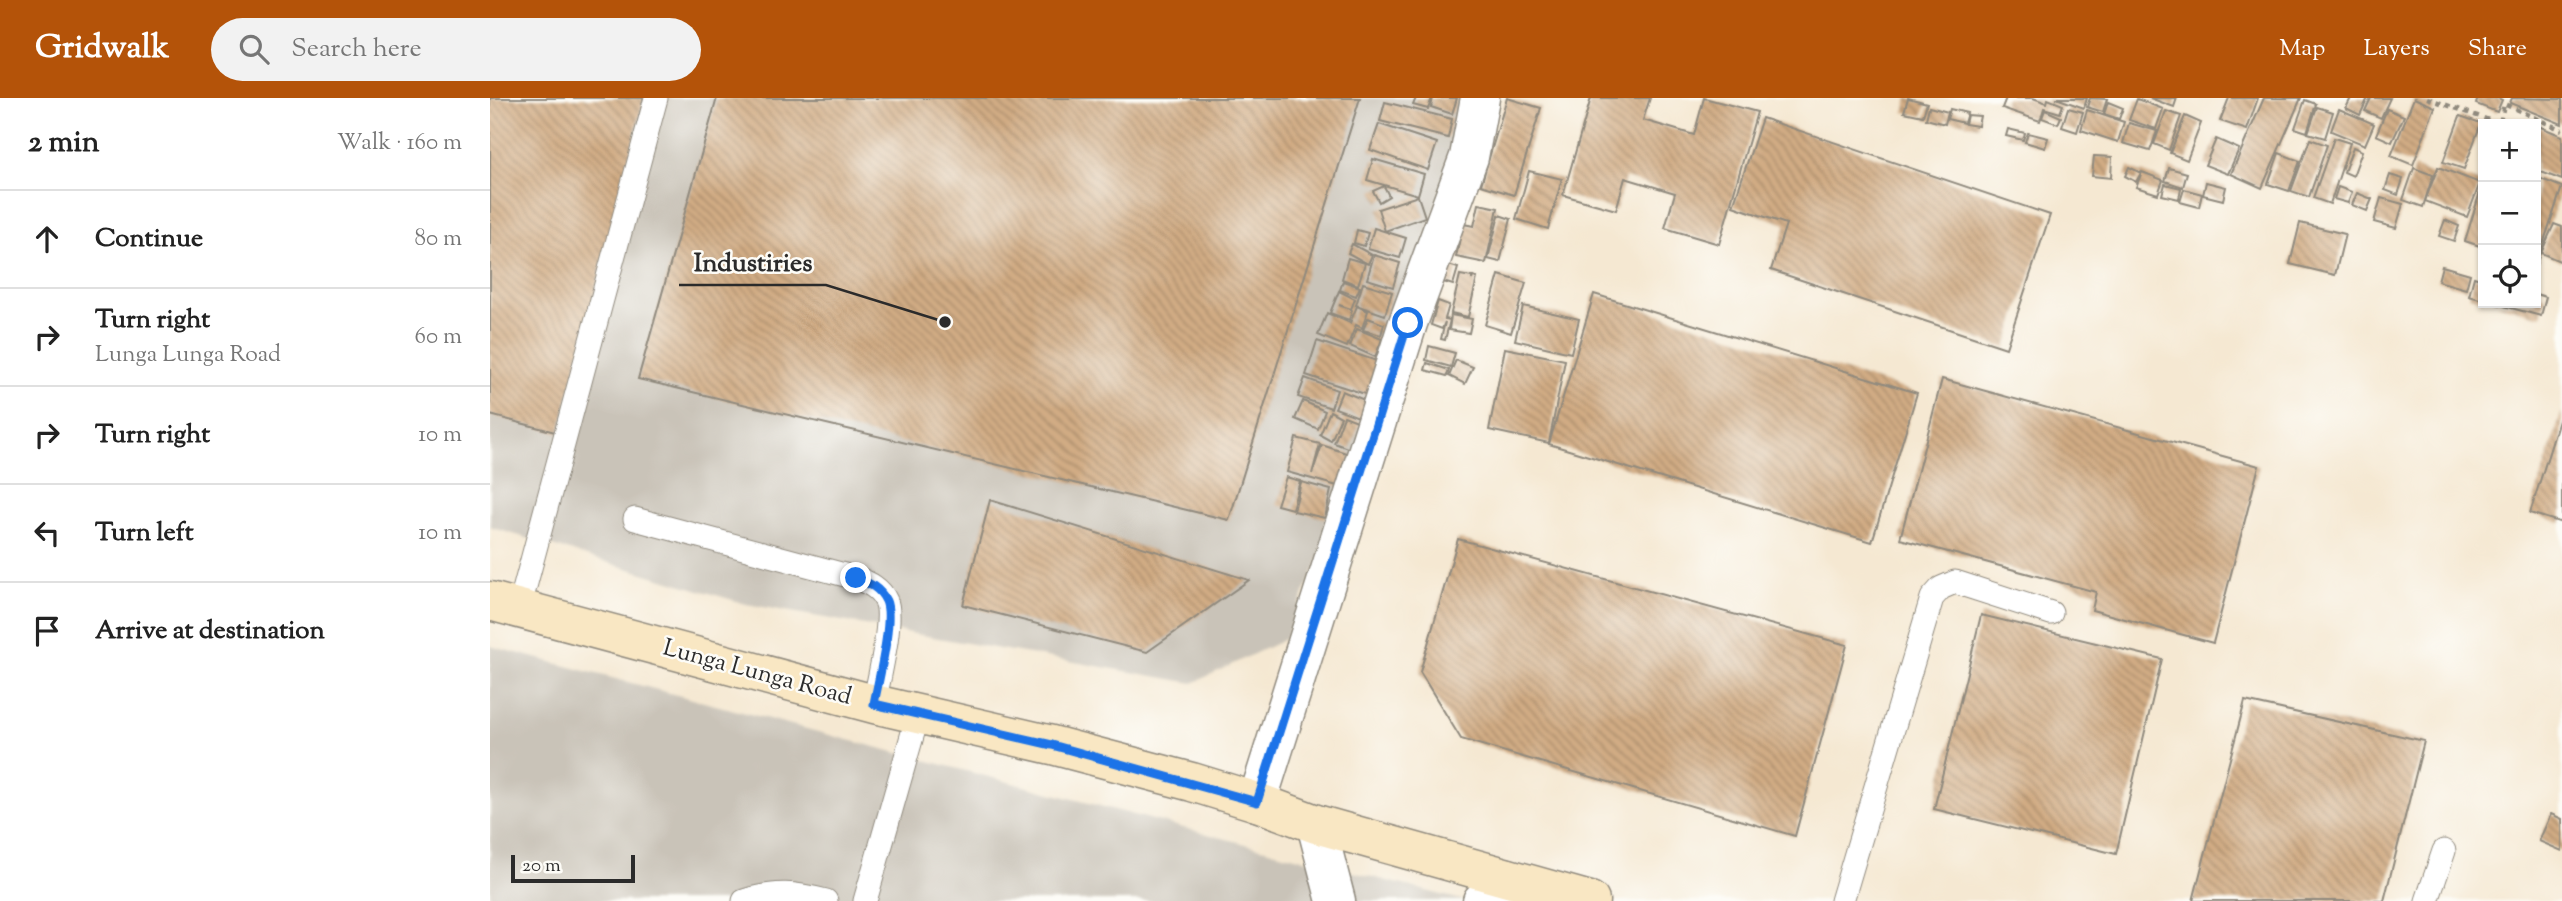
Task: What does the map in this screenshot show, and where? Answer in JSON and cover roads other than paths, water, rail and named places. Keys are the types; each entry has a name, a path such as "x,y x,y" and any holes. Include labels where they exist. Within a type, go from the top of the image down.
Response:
{"main road":[{"name":"Lunga Lunga Road","path":"504,605 874,704 1052,745 1257,802 1494,889 1590,901"}],"street":[{"path":"1257,802 1408,323 1469,158 1480,98"},
{"path":"1316,824 1336,901"}],"lane":[{"path":"504,605 656,98"},
{"path":"635,519 874,585 886,601 889,617 874,704"},
{"path":"1842,901 1931,597 1941,588 1955,583 2051,613"},
{"path":"865,901 918,715"},
{"path":"2427,901 2444,851"},
{"path":"744,901 776,894 797,893 826,901"}],"place":[{"name":"Industiries","path":"945,322"}]}
